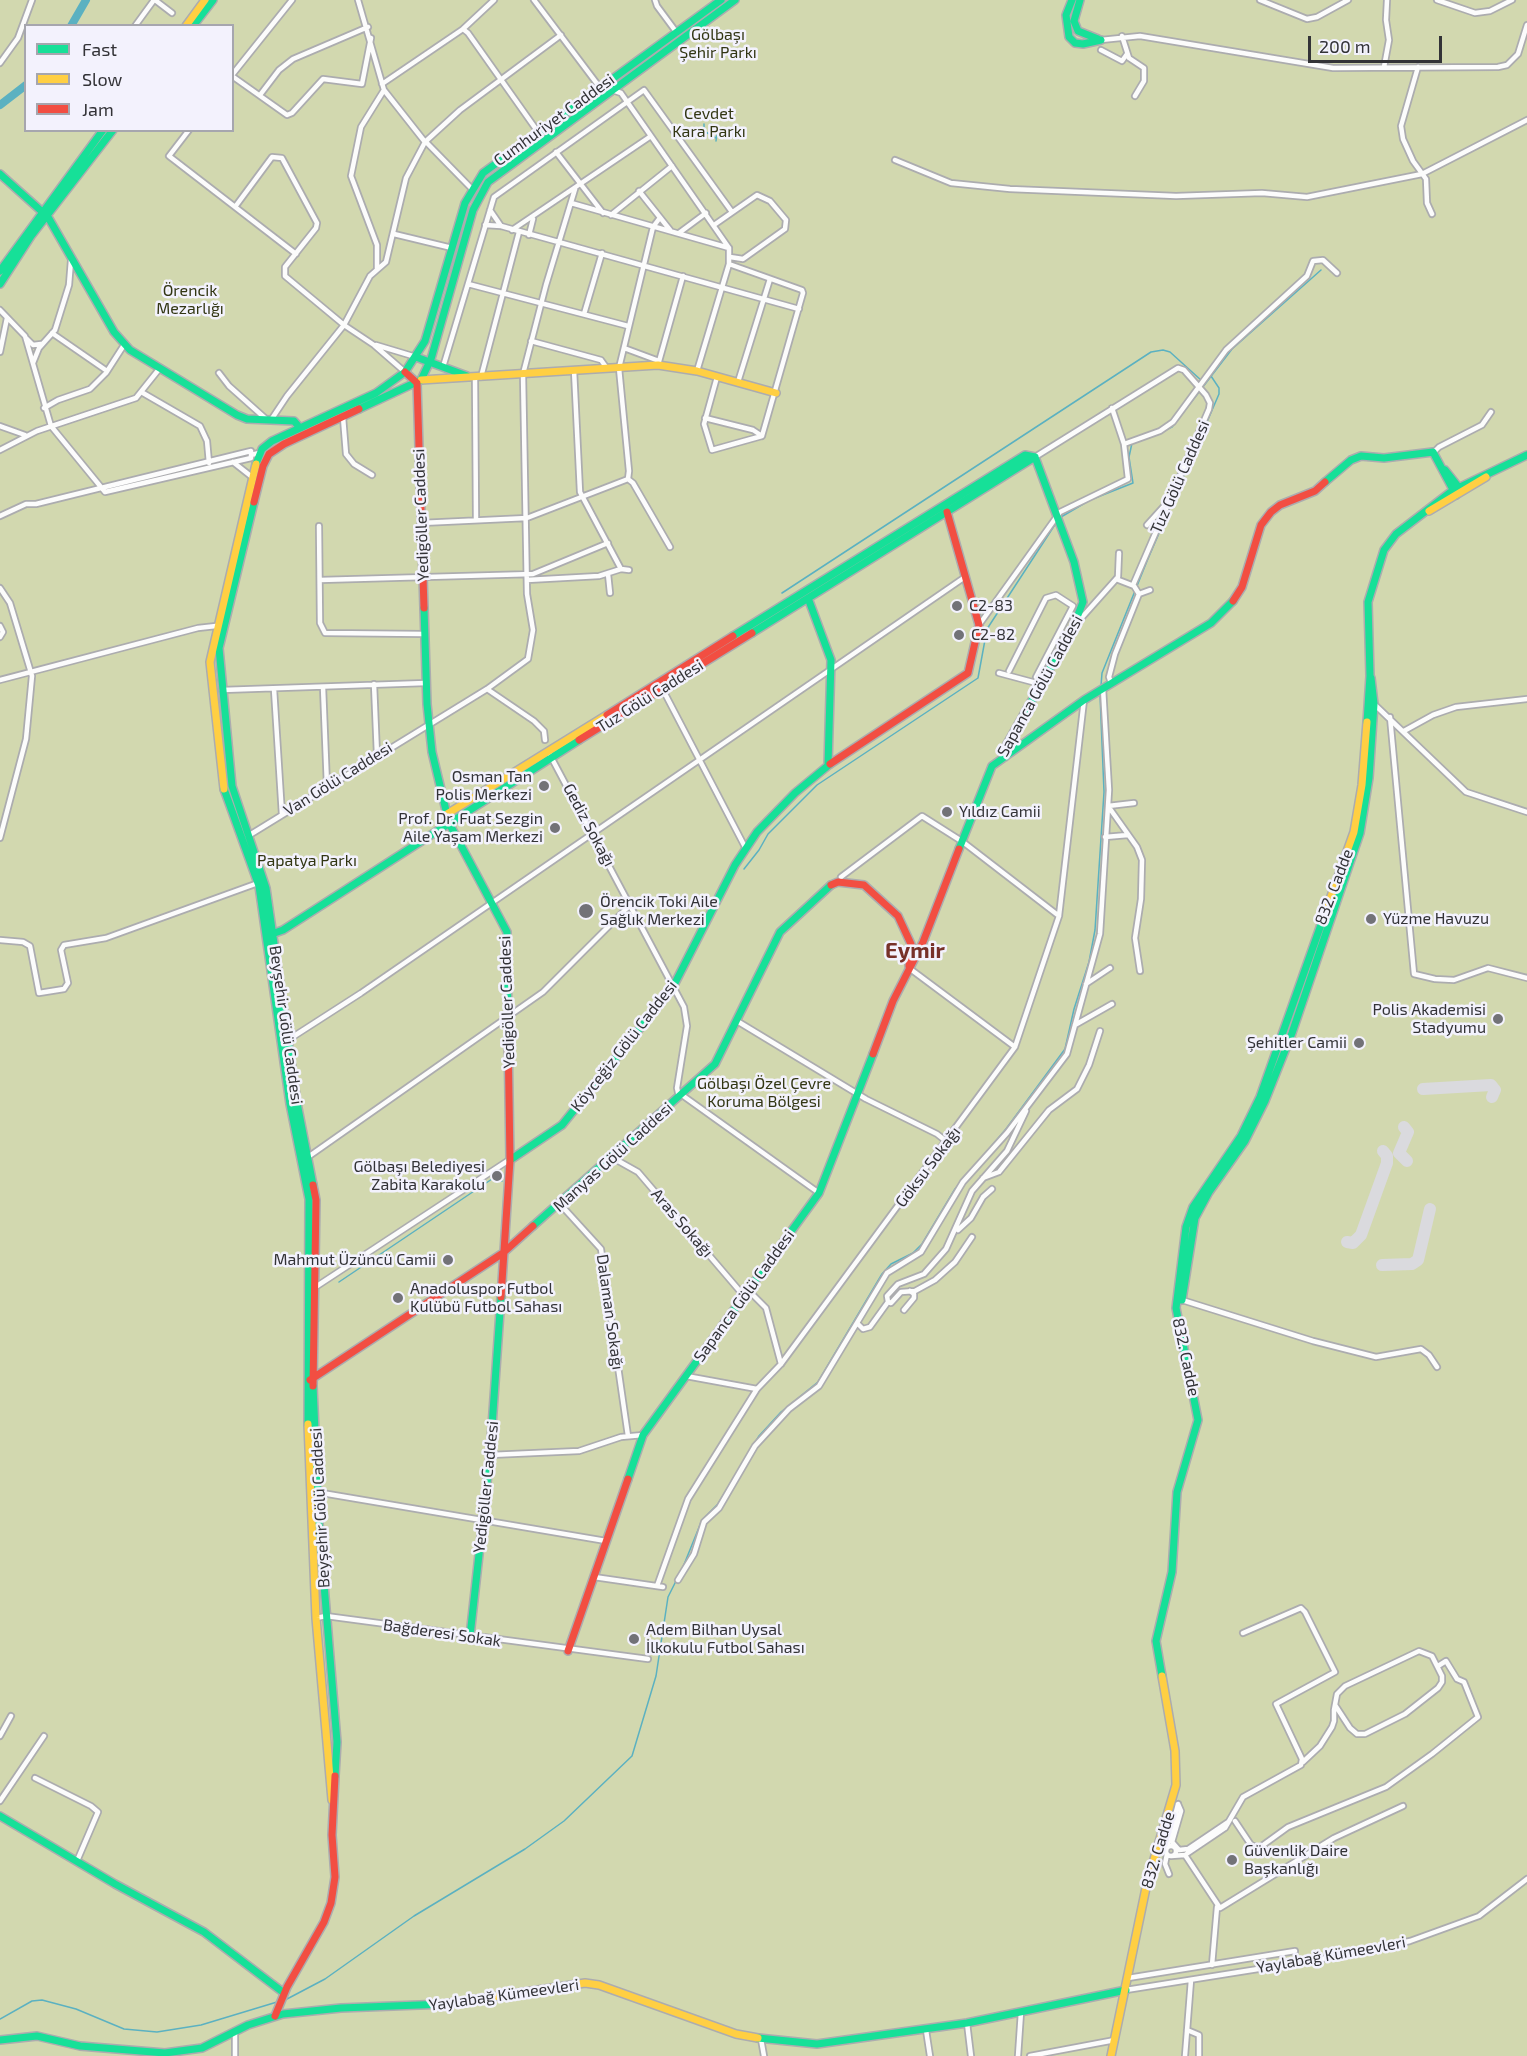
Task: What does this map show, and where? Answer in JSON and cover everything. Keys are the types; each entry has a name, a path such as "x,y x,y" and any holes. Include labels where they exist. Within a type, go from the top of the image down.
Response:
{"street":[{"path":"0,63 18,38 32,0"},
{"path":"136,24 154,0 172,13"},
{"path":"187,24 205,0"},
{"path":"195,24 213,0"},
{"path":"234,72 292,0"},
{"path":"358,0 368,27 383,87 426,142 471,188"},
{"path":"534,0 602,87 621,93 729,248 729,264 697,371"},
{"path":"655,0 676,33"},
{"name":"Cumhuriyet Caddesi","path":"311,428 399,378 416,357 425,341 471,188 488,168 720,0"},
{"name":"Cumhuriyet Caddesi","path":"430,363 473,210 482,190 493,177 735,0"},
{"path":"1072,0 1066,15 1066,27 1069,37 1075,43 1083,44 1122,36 1169,40 1333,68 1498,67 1514,60 1522,46 1527,25"},
{"path":"1080,0 1074,21 1078,31 1085,36 1101,40"},
{"path":"1260,0 1307,19 1348,0"},
{"path":"1384,68 1389,40 1387,0"},
{"path":"1437,0 1475,13 1490,11 1512,0"},
{"path":"377,269 377,245 351,176 361,127 383,87 463,29 491,1"},
{"path":"260,95 279,70 293,59 368,27"},
{"path":"463,29 538,132"},
{"path":"269,420 344,325 370,276 386,262 408,169 426,142 460,110 561,34"},
{"path":"1122,36 1127,54 1144,68 1144,81 1135,96"},
{"path":"234,76 287,115 292,113 323,79 360,86 363,82 371,38"},
{"path":"1101,50 1122,61 1127,54"},
{"path":"1418,67 1401,126 1403,140 1428,186 1427,203 1432,214"},
{"path":"442,367 496,195 644,90 732,212"},
{"path":"895,160 951,183 1165,195 1262,193 1307,197 1422,174 1527,120"},
{"path":"0,284 102,132"},
{"path":"0,271 111,132"},
{"path":"187,132 169,156 296,254"},
{"path":"512,230 533,219 651,136"},
{"path":"556,152 603,213"},
{"path":"236,207 272,157 282,158 317,223 285,267 285,276 344,325 374,345 419,382"},
{"path":"611,215 672,166"},
{"path":"0,174 45,215 124,345 237,415 294,421 300,428"},
{"name":"Van Gölü Caddesi","path":"246,837 487,688 528,659 533,630 527,577 524,374 531,340 575,189"},
{"path":"639,191 670,230"},
{"path":"714,225 757,195 770,201 787,225 743,259 730,257"},
{"path":"571,203 729,248"},
{"path":"490,210 501,226"},
{"path":"680,233 706,213"},
{"path":"529,236 533,219"},
{"path":"628,479 618,368 654,227 659,219"},
{"path":"485,225 501,226 529,236 602,253 799,309"},
{"path":"476,519 475,377 503,294 519,232"},
{"path":"394,234 452,248"},
{"path":"584,314 602,253"},
{"path":"1124,444 1166,428 1202,386 1226,350 1306,276 1313,261 1322,259 1337,273"},
{"path":"33,363 41,344 52,333 69,285 71,260"},
{"path":"729,264 803,291 762,436"},
{"path":"659,363 683,276"},
{"path":"738,382 770,279"},
{"path":"468,284 628,326"},
{"path":"0,310 15,323 33,345 41,344"},
{"path":"0,352 7,318"},
{"path":"52,333 107,371"},
{"path":"25,336 51,426 105,492 251,458 251,455 259,453 267,456 300,428 311,428"},
{"path":"531,340 601,360 606,367"},
{"path":"44,408 58,400 90,389 107,371 124,345"},
{"path":"374,345 475,377"},
{"path":"624,348 659,363 776,393"},
{"path":"419,382 430,363"},
{"path":"0,680 198,628 220,627 252,477 259,453 267,444 343,417 419,382 659,363"},
{"path":"0,450 51,426 136,398 143,393 160,368"},
{"name":"Tuz Gölü Caddesi","path":"447,814 662,688 1178,368 1184,370 1202,386 1209,400 1209,409 1170,499 1136,589 1115,654 1109,677 1111,683"},
{"path":"574,370 582,497 621,569"},
{"path":"219,373 230,386 269,420"},
{"path":"717,377 705,418 705,430 709,444 715,451 762,436"},
{"name":"Yedigöller Caddesi","path":"419,382 422,578 428,723 449,823 507,932 510,1160 490,1455 470,1636"},
{"path":"143,393 200,426 207,441 210,468"},
{"path":"979,625 1058,518 1083,499 1126,481 1129,473 1124,444 1112,408"},
{"path":"1005,757 1084,700 1197,633 1225,611 1242,586 1261,525 1274,508 1315,491 1356,458 1384,458 1434,452 1439,447 1469,434 1482,425 1491,412"},
{"path":"343,417 346,454 354,464 372,475"},
{"path":"705,418 753,430 762,436"},
{"path":"0,426 28,436"},
{"path":"0,516 26,504 251,451 251,455"},
{"path":"1434,452 1457,491"},
{"name":"Tuz Gölü Caddesi","path":"270,934 449,823 658,681 807,597 1025,455 1035,457"},
{"name":"832. Cadde","path":"1126,1990 1150,1871 1175,1802 1177,1763 1156,1641 1172,1572 1177,1491 1198,1420 1177,1316 1182,1272 1195,1218 1209,1192 1241,1147 1262,1107 1292,1033 1351,842 1359,812 1370,676 1367,611 1373,580 1391,539 1457,491 1527,455"},
{"name":"Beyşehir Gölü Caddesi","path":"267,456 215,647 232,786 246,837 264,882 270,934 316,1200 311,1289 310,1380 337,1742 333,1806"},
{"name":"Sapanca Gölü Caddesi","path":"568,1651 643,1435 819,1193 860,1093 893,1000 923,942 992,766 1005,757 1007,744 1038,680 1062,647 1081,610 1083,596 1058,518 1035,457"},
{"path":"232,462 252,477"},
{"path":"421,523 527,518 628,479"},
{"path":"628,479 633,483 670,548"},
{"path":"1148,525 1170,499"},
{"name":"Köyceğiz Gölü Caddesi","path":"311,1289 562,1125 673,987 745,847 795,793 828,765 968,673 979,625 947,512"},
{"path":"319,526 320,623 325,633 424,634"},
{"path":"527,577 608,543"},
{"path":"1074,626 1116,579 1119,573 1119,553"},
{"path":"320,580 527,577 608,574 621,569 629,570"},
{"path":"608,574 610,593"},
{"path":"288,1040 594,833 965,577"},
{"path":"1116,579 1136,589 1150,590"},
{"path":"0,588 13,610 32,682 26,739 0,838"},
{"path":"999,673 1038,680 1073,605 1054,595 1046,598 1009,671"},
{"path":"807,597 830,653 828,765"},
{"path":"0,626 3,632 0,637"},
{"path":"1054,643 1062,647"},
{"path":"215,647 210,662 224,785 246,837 270,934 290,1104 309,1199 311,1289"},
{"name":"832. Cadde","path":"1334,895 1365,814 1374,704 1374,689 1370,676"},
{"path":"222,690 426,683"},
{"path":"374,684 377,755"},
{"path":"323,687 327,786"},
{"path":"274,688 282,814"},
{"path":"487,688 534,721 544,731 545,740"},
{"path":"662,688 745,847"},
{"path":"678,1580 694,1554 704,1522 719,1508 749,1455 789,1409 819,1386 887,1273 921,1252 963,1182 1007,1133 1063,1061 1098,945 1108,806 1108,737 1103,688"},
{"path":"1404,731 1456,707 1527,699"},
{"name":"Göksu Sokağı","path":"594,1576 660,1587 688,1499 757,1389 780,1364 947,1142 1015,1047 1059,916 1084,700"},
{"path":"1374,704 1466,792 1527,812"},
{"path":"1390,717 1414,974 1434,979 1454,980 1488,968 1527,978"},
{"name":"Gediz Sokağı","path":"549,754 594,833 684,1007 687,1026 680,1095"},
{"path":"1108,806 1134,803"},
{"path":"1108,806 1142,860 1141,899 1135,938 1140,971"},
{"path":"842,877 919,816 927,818 963,842 1059,916"},
{"path":"1105,837 1128,835"},
{"path":"0,940 24,942 30,946 40,994 68,985 61,950 64,945 106,938 258,883"},
{"name":"Manyas Gölü Caddesi","path":"310,1380 503,1253 613,1158 717,1062 780,932 834,883 867,887 898,916 911,944 909,968"},
{"path":"308,1157 545,990 631,904"},
{"path":"911,944 919,945 923,942"},
{"path":"909,968 1015,1047"},
{"path":"1086,984 1110,968"},
{"path":"1075,1025 1112,1004"},
{"path":"737,1021 860,1093 937,1134 947,1142"},
{"path":"983,1178 999,1172 1049,1110 1077,1089 1089,1065 1100,1031"},
{"path":"680,1095 819,1193"},
{"path":"888,1302 887,1296 898,1284 924,1274 946,1250 957,1230 972,1191 1007,1151 1029,1103"},
{"name":"Aras Sokağı","path":"613,1158 638,1172 746,1293 766,1308 780,1364"},
{"path":"957,1230 971,1218 980,1201 992,1189"},
{"name":"Dalaman Sokağı","path":"560,1204 601,1246 628,1436"},
{"path":"858,1324 863,1329 870,1328 888,1302 891,1302 901,1292 922,1288 941,1275 955,1262 972,1237"},
{"name":"832. Cadde","path":"1181,1300 1182,1272"},
{"path":"904,1310 914,1298 914,1294 910,1291"},
{"path":"1181,1300 1313,1341 1376,1357 1421,1349 1430,1355 1437,1367"},
{"path":"686,1376 757,1389"},
{"path":"275,2016 284,1993 313,1946 331,1903 335,1877 333,1806 326,1754 316,1618 310,1491 310,1380"},
{"path":"490,1455 579,1451 628,1436 643,1435"},
{"path":"310,1491 606,1541"},
{"path":"1243,1633 1301,1608 1334,1667 1334,1674 1276,1704 1303,1762"},
{"name":"Bağderesi Sokak","path":"316,1618 326,1616 568,1651 648,1659"},
{"path":"1168,1854 1185,1855 1226,1828 1243,1797 1298,1768 1320,1746 1332,1727 1335,1705 1337,1694 1345,1686 1419,1651 1432,1656 1438,1666 1442,1682 1438,1688 1405,1714 1365,1734 1357,1734 1350,1728 1335,1705"},
{"path":"1235,1821 1251,1845 1259,1848 1288,1827 1386,1787 1432,1754 1478,1717 1464,1682 1457,1679 1446,1661 1438,1666"},
{"path":"0,1736 11,1716"},
{"path":"0,1801 44,1736"},
{"path":"35,1778 91,1806 98,1812 77,1861"},
{"path":"1168,1854 1176,1854 1172,1841 1181,1811 1175,1802"},
{"path":"1169,1874 1165,1864 1175,1802"},
{"path":"1217,1907 1264,1882 1334,1838 1402,1806"},
{"path":"0,1816 204,1932 284,1993"},
{"path":"1168,1854 1168,1846 1182,1851 1188,1850 1228,1822"},
{"path":"1185,1855 1217,1907 1212,1965"},
{"name":"Yaylabağ Kümeevleri","path":"0,2040 37,2036 80,2046 159,2054 202,2048 235,2031 275,2016 341,2008 430,2006 585,1983 599,1985 728,2032 760,2039 817,2044 967,2023 1126,1990 1340,1956 1422,1938 1479,1916 1527,1879"},
{"name":"Yaylabağ Kümeevleri","path":"1128,1978 1294,1951"},
{"path":"1185,2056 1191,1980"},
{"path":"1111,2056 1126,1990"},
{"path":"1018,2056 1021,2012"},
{"path":"967,2023 971,2056"},
{"path":"927,2030 930,2056"},
{"path":"1187,2030 1199,2035 1199,2056"},
{"path":"235,2031 235,2056"},
{"path":"760,2039 764,2056"},
{"path":"1030,2056 1115,2040"}],"green space":[{"name":"Gölbaşı Özel Çevre Koruma Bölgesi","path":"0,0 1527,0 1527,2056 0,2056"}],"waterway":[{"path":"72,24 86,0"},
{"path":"0,105 24,87"},
{"path":"704,124 704,131 716,138"},
{"path":"711,124 711,130 717,133 716,141"},
{"path":"1148,438 1172,427 1232,349 1321,270"},
{"path":"782,593 1151,352 1163,350 1170,352 1202,381"},
{"path":"1101,686 1102,673 1147,561 1219,394 1219,388 1211,376"},
{"path":"1061,517 1090,500 1133,483 1129,457 1132,443"},
{"path":"744,869 768,834 817,785 978,678 987,629 1056,523"},
{"path":"683,1567 702,1520 718,1504 759,1436 781,1412 818,1382 882,1274 891,1264 913,1253 922,1244 955,1189 1006,1129 1065,1049 1074,1009 1089,962 1095,930 1104,792 1100,694"},
{"path":"339,1282 492,1179 502,1181"},
{"path":"287,1999 325,1979 414,1916 525,1849 564,1821 632,1756 656,1676 668,1597 677,1579"},
{"path":"0,2019 32,2001 42,2000 76,2009 124,2029 157,2032 201,2025 277,2002"}],"taxiway":[{"path":"1423,1089 1491,1085 1495,1090 1492,1097"},
{"path":"1404,1127 1408,1132 1399,1153 1407,1161"},
{"path":"1347,1242 1353,1243 1361,1235 1387,1163 1387,1156 1383,1151"},
{"path":"1382,1265 1412,1264 1418,1260 1430,1209"}],"traffic: fast":[{"path":"195,24 213,0"},
{"path":"256,464 262,449 272,441 376,393 405,372 425,341 465,203 483,173 721,0"},
{"path":"359,409 421,380 431,359 473,210 488,182 735,0"},
{"path":"1072,0 1066,15 1069,37 1075,43 1083,44 1101,40"},
{"path":"1080,0 1074,21 1078,31 1098,39"},
{"path":"0,271 102,132"},
{"path":"0,284 31,236 111,132"},
{"path":"0,174 48,217 114,332 130,350 237,415 247,419 294,421 300,428"},
{"path":"416,357 467,376"},
{"path":"1325,482 1351,460 1361,456 1384,458 1433,452 1456,495"},
{"path":"733,636 1025,455 1035,457"},
{"path":"1367,722 1370,676 1368,602 1384,550 1396,534 1452,491 1527,455"},
{"path":"1005,757 1007,744 1072,630 1083,602 1074,562 1035,457"},
{"path":"752,633 1035,457"},
{"path":"1445,470 1460,489"},
{"path":"254,502 219,648 232,786 266,888 297,1103 313,1185"},
{"path":"808,598 831,660 828,765"},
{"path":"959,849 992,766 1084,700 1211,623 1233,601"},
{"path":"424,608 427,704 432,752 449,823 507,932 508,1034"},
{"path":"1179,1300 1182,1300 1195,1218 1209,1192 1245,1141 1265,1101 1292,1033 1360,833 1369,778 1374,704 1371,678"},
{"path":"269,935 283,930 579,740"},
{"path":"510,1160 562,1125 673,987 735,865 757,832 795,793 830,764"},
{"path":"224,789 259,886 290,1104 309,1199 308,1424"},
{"path":"533,1226 715,1064 780,932 831,885"},
{"path":"1162,1676 1156,1641 1172,1572 1177,1492 1198,1420 1176,1308 1186,1227 1193,1207 1241,1136 1260,1097 1323,919"},
{"path":"628,1479 643,1435 819,1193 873,1054"},
{"path":"470,1636 490,1455 501,1297"},
{"path":"313,1386 319,1524 337,1742 335,1776"},
{"path":"0,1816 115,1884 204,1932 284,1993"},
{"path":"758,2038 817,2044 967,2023 1126,1990"},
{"path":"0,2040 37,2036 80,2046 165,2053 202,2048 248,2025 283,2014 341,2008 445,2004"}],"traffic: slow":[{"path":"187,24 205,0"},
{"path":"421,380 658,365 697,371 776,393"},
{"path":"224,789 210,662 256,464"},
{"path":"1429,511 1486,477"},
{"path":"447,814 607,715"},
{"path":"1323,919 1354,832 1362,785 1367,722"},
{"path":"308,1424 316,1618 332,1800"},
{"path":"1111,2056 1147,1883 1176,1785 1175,1751 1162,1676"},
{"path":"445,2004 585,1983 599,1985 736,2034 758,2038"}],"traffic: jam":[{"path":"405,372 417,383 424,608"},
{"path":"254,502 263,466 269,454 284,444 359,409"},
{"path":"1233,601 1242,587 1261,525 1271,512 1280,505 1315,491 1325,482"},
{"path":"830,764 968,673 979,625 947,512"},
{"path":"579,740 752,633"},
{"path":"607,715 733,636"},
{"path":"873,1054 893,1001 923,942 959,849"},
{"path":"831,885 838,882 864,885 898,916 911,944 909,966"},
{"path":"501,1297 510,1160 508,1034"},
{"path":"313,1185 316,1200 313,1386"},
{"path":"310,1380 503,1253 533,1226"},
{"path":"568,1651 628,1479"},
{"path":"275,2016 287,1987 324,1922 331,1903 335,1877 332,1835 335,1776"}],"place":[{"name":"C2-83","path":"957,606"},
{"name":"C2-82","path":"959,635"},
{"name":"Osman Tan Polis Merkezi","path":"544,786"},
{"name":"Yıldız Camii","path":"947,812"},
{"name":"Prof. Dr. Fuat Sezgin Aile Yaşam Merkezi","path":"555,828"},
{"name":"Örencik Toki Aile Sağlık Merkezi","path":"586,911"},
{"name":"Yüzme Havuzu","path":"1371,919"},
{"name":"Polis Akademisi Stadyumu","path":"1498,1019"},
{"name":"Şehitler Camii","path":"1359,1043"},
{"name":"Gölbaşı Belediyesi Zabita Karakolu","path":"497,1176"},
{"name":"Mahmut Üzüncü Camii","path":"448,1260"},
{"name":"Anadoluspor Futbol Kulübü Futbol Sahası","path":"398,1298"},
{"name":"Adem Bilhan Uysal İlkokulu Futbol Sahası","path":"634,1639"},
{"name":"Güvenlik Daire Başkanlığı","path":"1232,1860"}],"district":[{"name":"Eymir","path":"915,951"}],"park label":[{"name":"Gölbaşı Şehir Parkı","path":"718,44"},
{"name":"Cevdet Kara Parkı","path":"709,123"},
{"name":"Örencik Mezarlığı","path":"190,300"},
{"name":"Papatya Parkı","path":"307,861"}]}
